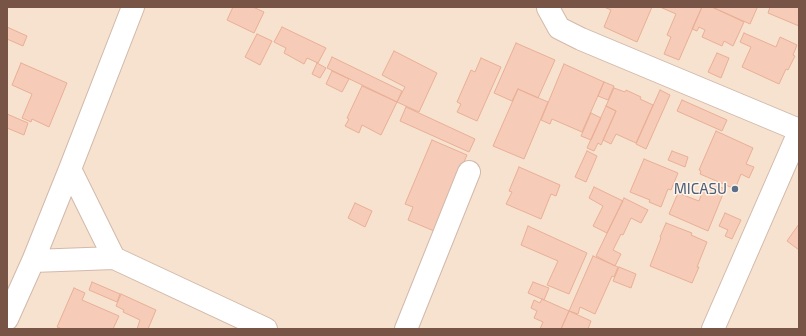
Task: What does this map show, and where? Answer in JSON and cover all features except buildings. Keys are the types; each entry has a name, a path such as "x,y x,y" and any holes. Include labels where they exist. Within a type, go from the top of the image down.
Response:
{"street":[{"path":"7,319 33,261 133,7"},
{"path":"548,7 559,28 581,39 799,131 713,329"},
{"path":"70,169 114,258"},
{"path":"406,329 470,172"},
{"path":"33,261 114,258 266,329"}],"shaded area":[{"path":"7,7 799,7 799,329 7,329"}],"place":[{"name":"MICASU","path":"735,189"}]}
